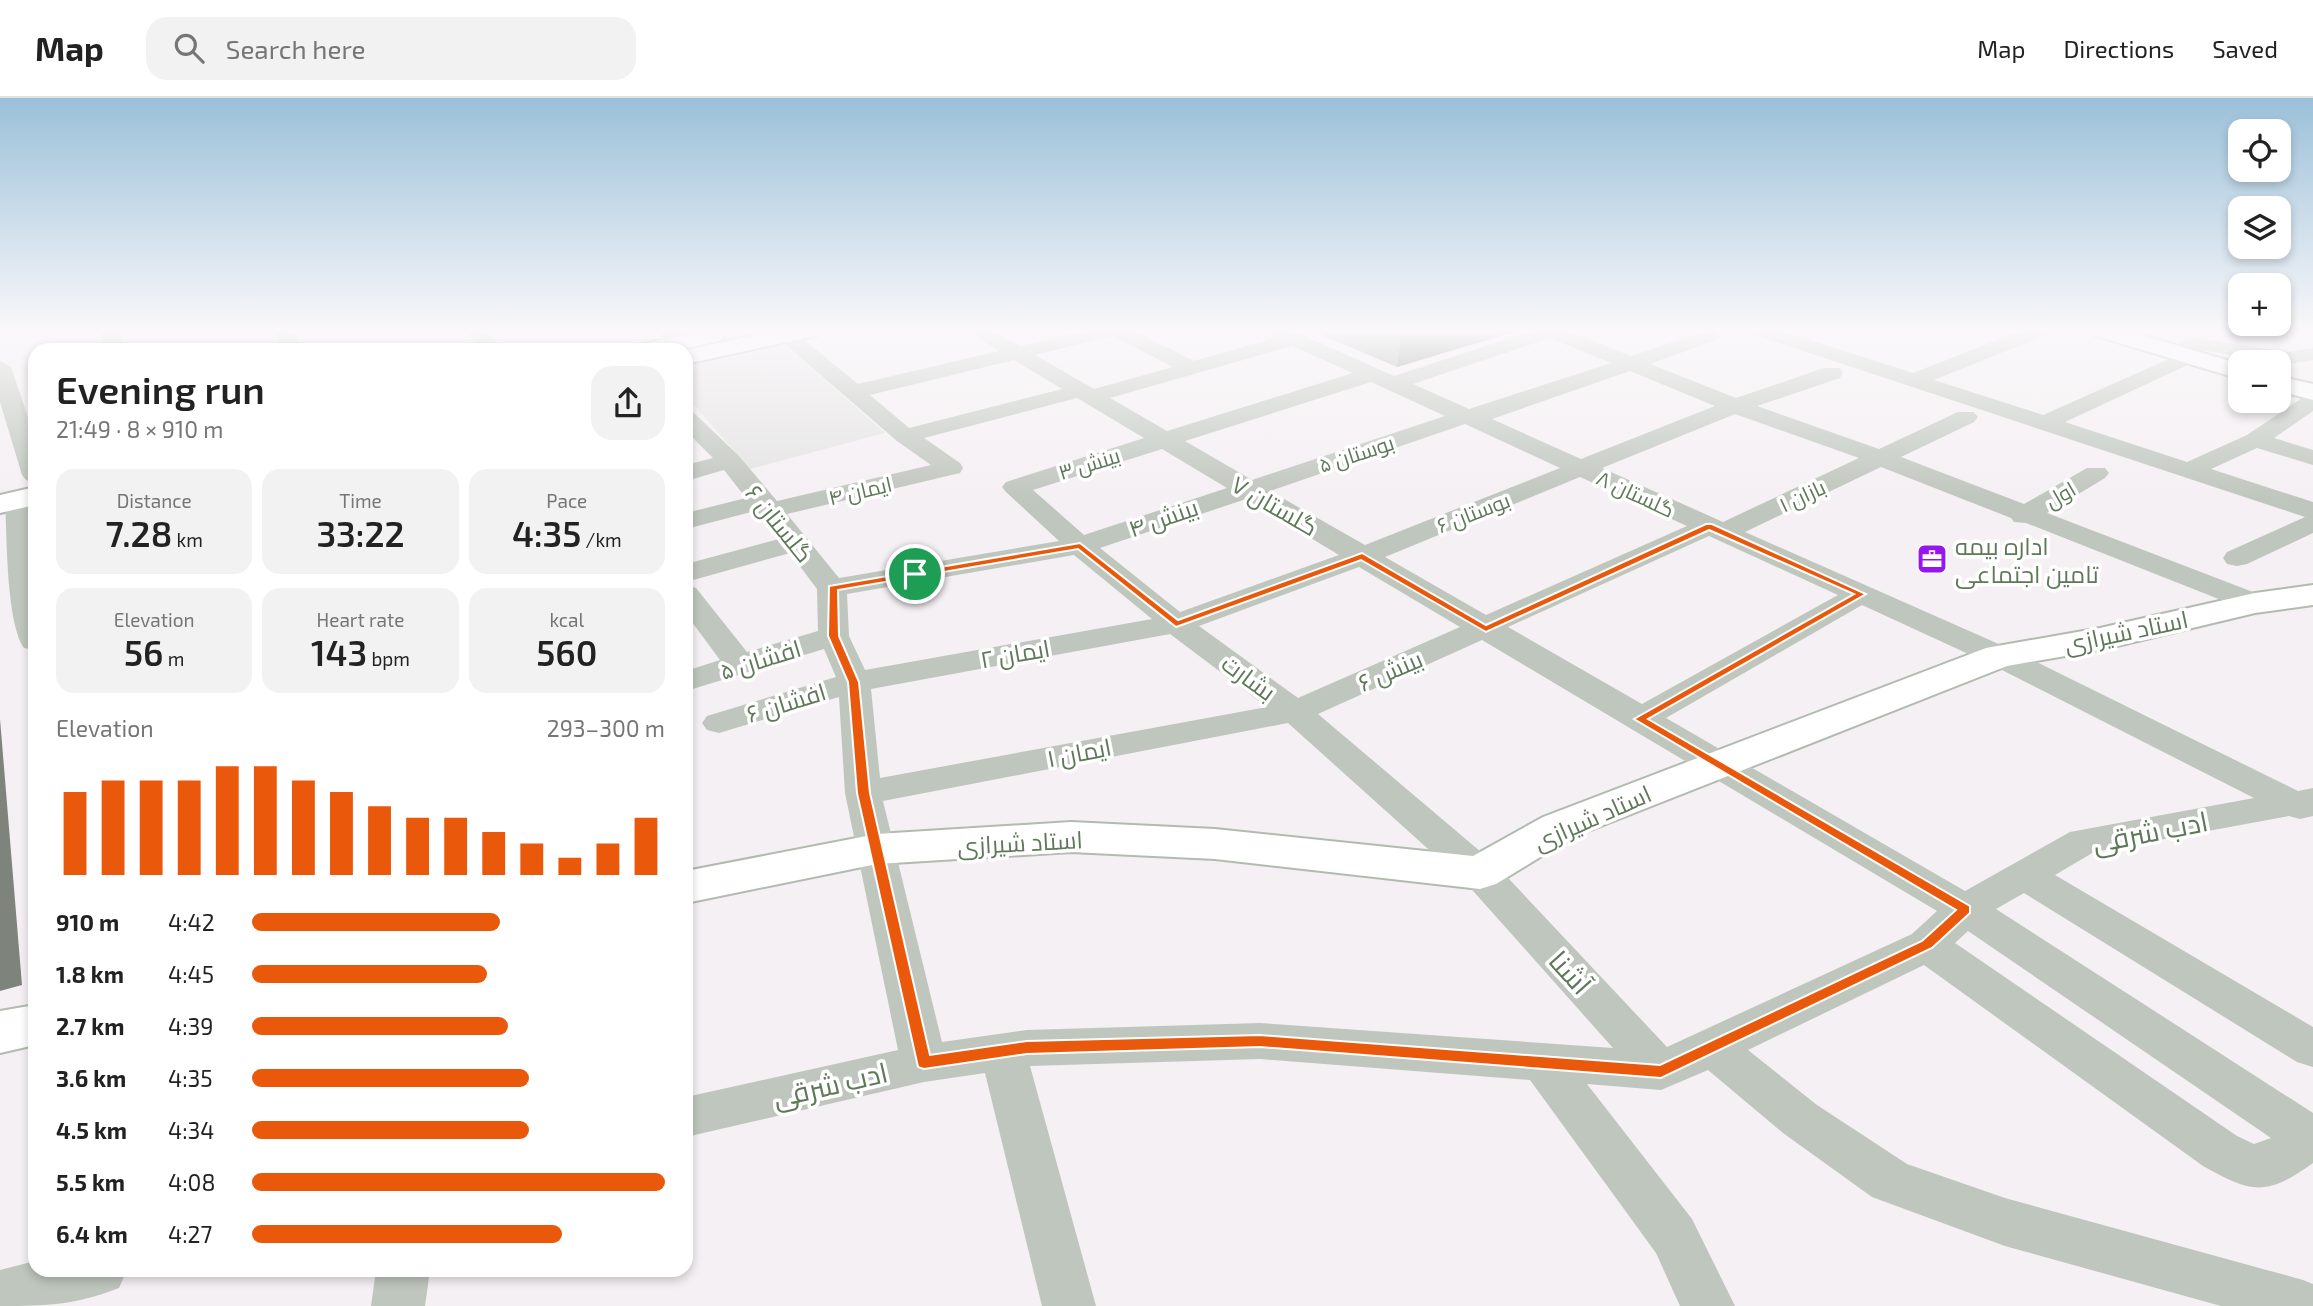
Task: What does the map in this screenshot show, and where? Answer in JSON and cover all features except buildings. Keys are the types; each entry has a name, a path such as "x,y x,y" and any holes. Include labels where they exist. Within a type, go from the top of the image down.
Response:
{"street":[{"path":"9,386 27,426"},
{"path":"846,386 905,436 1118,386"},
{"path":"854,392 878,386"},
{"name":"گلستان ۷","path":"1072,386 1965,909 2312,1137"},
{"name":"بینش ۳","path":"1014,487 1164,440 1358,386"},
{"name":"گلستان ۸","path":"1395,386 1584,468 1999,656 2307,806"},
{"name":"بوستان ۵","path":"1247,489 1464,417 1485,414 1567,386"},
{"path":"1685,386 1881,458 2023,516 2255,603"},
{"name":"بوستان ۶","path":"1176,624 1362,556 1735,406 1793,386"},
{"path":"1929,386 2313,510"},
{"path":"2045,423 2103,386"},
{"path":"2291,386 2313,392"},
{"path":"2189,470 2255,440 2313,401"},
{"name":"بازان ۱","path":"1486,629 1881,458 1966,417"},
{"name":"گلستان ۶","path":"693,429 730,461 832,588"},
{"name":"ایمان ۴","path":"693,520 951,468 905,436"},
{"path":"2255,440 2313,458"},
{"path":"693,471 730,461"},
{"name":"اول","path":"2023,516 2096,473"},
{"path":"28,482 13,496 28,545"},
{"name":"بشارت","path":"1014,487 1080,546 1176,624 1295,712 1480,873"},
{"name":"بینش ۴","path":"832,588 1080,546 1247,489"},
{"path":"2237,558 2313,523"},
{"path":"693,571 796,543"},
{"path":"832,588 834,636 854,682 863,793 924,1063"},
{"path":"1640,719 1861,594"},
{"name":"استاد شیرازی","path":"693,886 877,849 1071,838 1215,844 1480,873 1558,827 1999,656 2099,639 2255,603 2313,595"},
{"path":"693,603 741,666"},
{"name":"ایمان ۲","path":"854,682 1176,624"},
{"name":"بینش ۶","path":"1295,712 1486,629"},
{"name":"افشان ۵","path":"693,679 834,636"},
{"name":"افشان ۶","path":"719,723 854,682"},
{"name":"ایمان ۱","path":"863,793 1295,712"},
{"name":"ادب شرقی","path":"693,1115 924,1063 1027,1048 1260,1041 1661,1071 1927,945 1965,909 2084,841 2307,806"},
{"name":"آشنا","path":"1480,873 1661,1071"},
{"path":"2026,876 2313,1049"},
{"path":"1927,945 2220,1151 2250,1167 2274,1163 2312,1137"},
{"path":"0,1032 28,1026"},
{"path":"1712,1047 1800,1119 1890,1181 2005,1222 2220,1280 2303,1306"},
{"path":"1003,1051 1069,1306"},
{"path":"1543,1062 1674,1236 1708,1306"},
{"path":"0,1296 73,1277"},
{"path":"398,1306 402,1277"}],"shaded area":[{"path":"693,386 832,386 885,433 750,469 693,404"}],"place":[{"name":"اداره بیمه تامین اجتماعی","path":"1932,559"}],"route":[{"path":"1709,526 1861,594 1640,719 1965,909 1927,945 1661,1071 1260,1041 1027,1048 924,1063 863,793 854,682 834,636 832,588 915,574 1080,546 1176,624 1362,556 1486,629 1709,526"}]}
